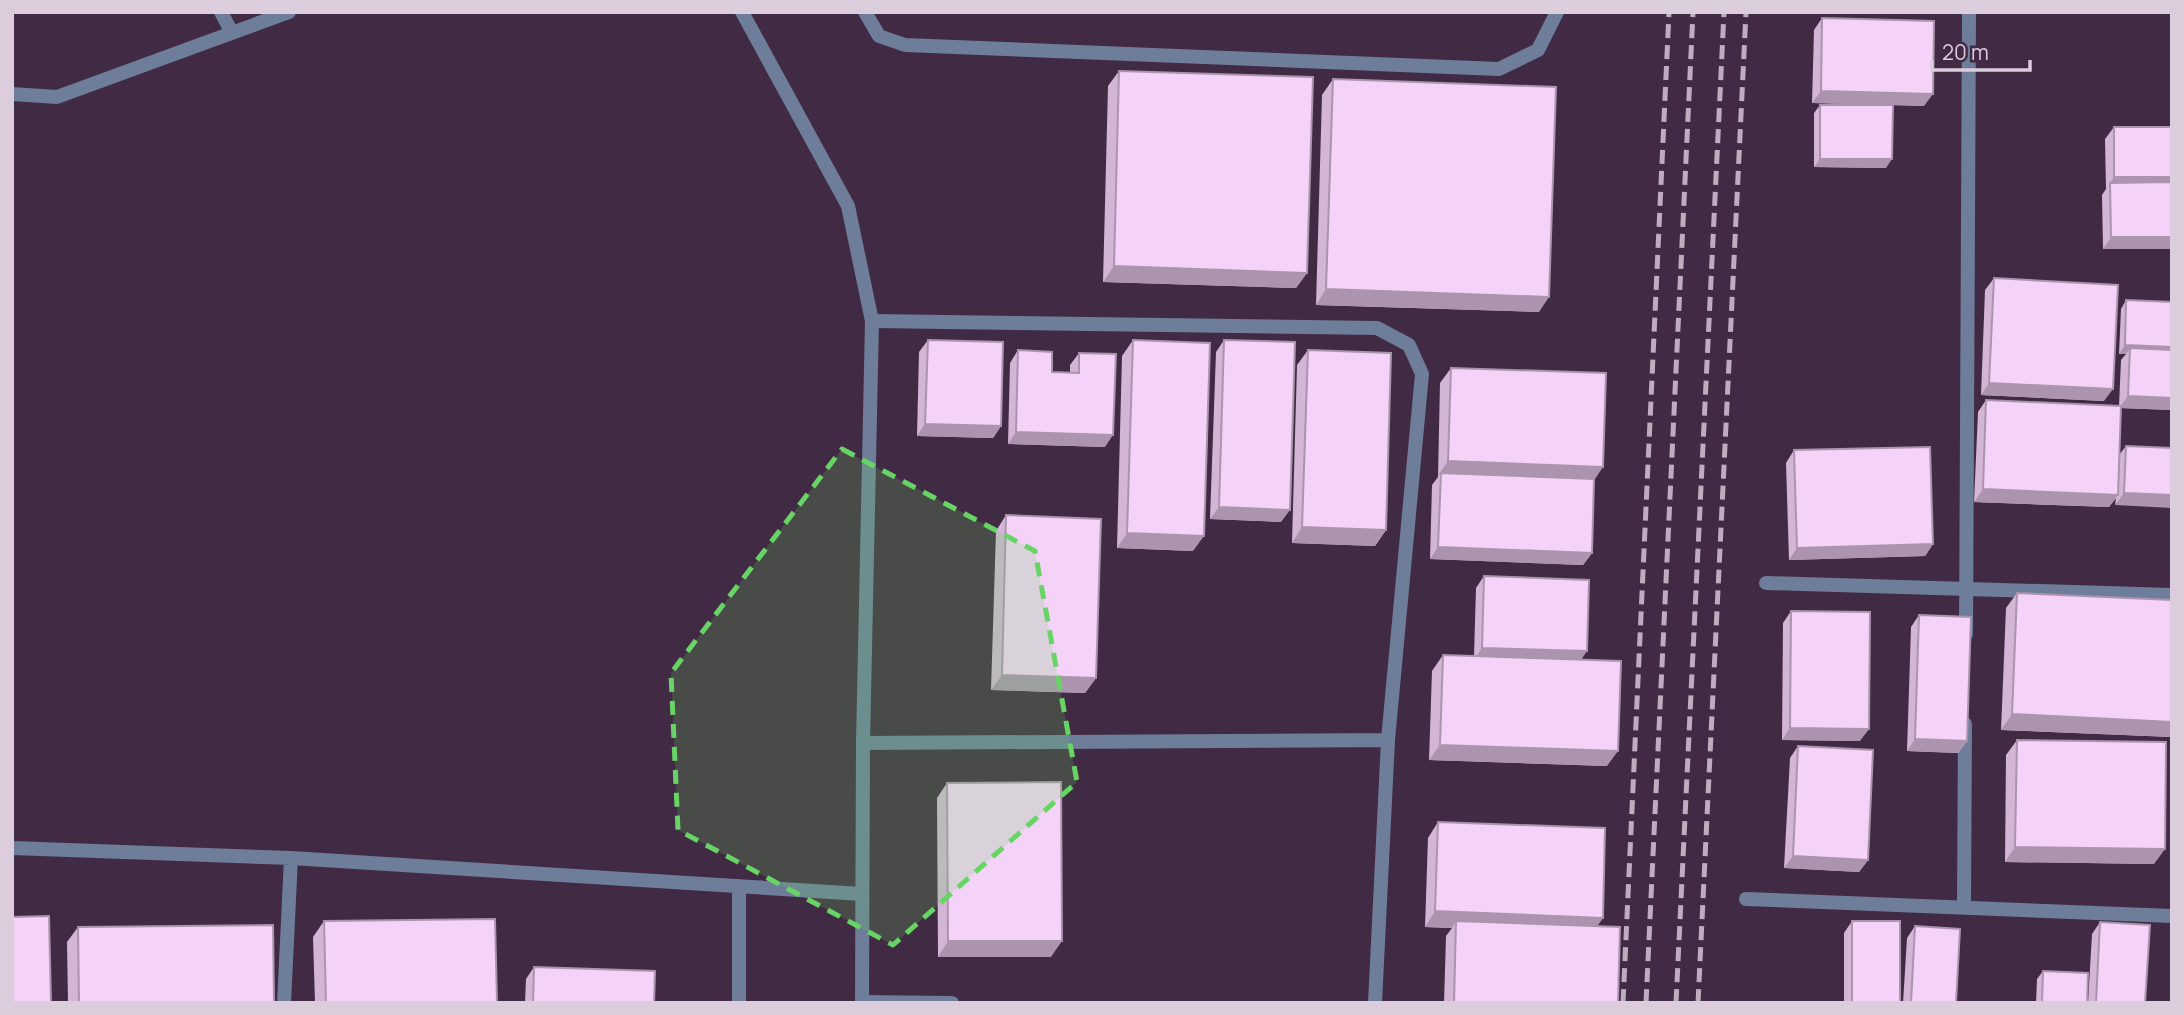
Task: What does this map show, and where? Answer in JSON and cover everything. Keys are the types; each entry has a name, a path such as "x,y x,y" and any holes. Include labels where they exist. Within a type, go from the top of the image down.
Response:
{"street":[{"path":"221,12 232,33"},
{"path":"12,94 57,97 289,12"},
{"path":"742,12 848,206 872,321 863,743 862,1003 952,1003"},
{"path":"865,12 879,36 905,45 1499,69 1538,50 1557,12"},
{"path":"1966,643 1969,12"},
{"path":"872,321 1377,328 1409,345 1422,374 1388,740 1375,1003"},
{"path":"1766,583 2172,595"},
{"path":"1964,908 1965,713"},
{"path":"863,743 1388,740"},
{"path":"12,848 291,858 862,894"},
{"path":"284,1003 291,858"},
{"path":"739,886 739,1003"},
{"path":"1746,899 2172,916"}],"highlighted area":[{"path":"842,449 1035,551 1077,782 893,945 678,830 671,673"}],"building":[{"path":"1822,18 1934,21 1933,94 1821,91"},
{"path":"1119,71 1313,77 1307,273 1114,266"},
{"path":"1333,79 1556,87 1549,297 1326,289"},
{"path":"1820,105 1893,105 1892,159 1820,159"},
{"path":"2114,127 2172,127 2172,177 2114,177"},
{"path":"2172,182 2172,237 2111,237 2110,183"},
{"path":"1994,278 2118,285 2113,389 1989,383"},
{"path":"2126,300 2172,302 2172,347 2125,345"},
{"path":"928,340 1003,342 1001,426 925,424"},
{"path":"1133,340 1210,343 1204,536 1127,533"},
{"path":"1224,340 1295,342 1290,510 1219,507"},
{"path":"2130,348 2172,350 2172,398 2128,396"},
{"path":"1018,350 1052,352 1052,372 1079,373 1079,353 1116,354 1113,435 1016,432"},
{"path":"1308,350 1391,353 1386,530 1302,527"},
{"path":"1451,368 1606,373 1603,467 1448,461"},
{"path":"1986,400 2121,406 2118,495 1983,489"},
{"path":"2126,446 2172,448 2172,495 2124,493"},
{"path":"1930,447 1933,544 1797,548 1794,450"},
{"path":"1441,473 1594,479 1592,553 1438,547"},
{"path":"1006,515 1101,519 1096,678 1002,675"},
{"path":"1484,576 1589,580 1587,651 1482,648"},
{"path":"2017,593 2172,600 2172,722 2012,714"},
{"path":"1791,611 1870,612 1869,729 1790,728"},
{"path":"1919,615 1971,617 1967,741 1915,739"},
{"path":"1443,655 1621,661 1618,751 1440,745"},
{"path":"2017,740 2166,742 2165,849 2015,847"},
{"path":"1798,746 1873,750 1868,860 1793,856"},
{"path":"1061,782 1062,941 948,941 947,783"},
{"path":"1438,822 1605,828 1603,918 1435,911"},
{"path":"49,916 51,1003 12,1003 12,917"},
{"path":"495,919 497,1003 326,1003 324,921"},
{"path":"1456,921 1620,927 1618,1003 1454,1003"},
{"path":"1852,921 1900,921 1900,1003 1852,1003"},
{"path":"2100,922 2150,925 2145,1003 2096,1003"},
{"path":"273,925 274,1003 79,1003 78,927"},
{"path":"1915,926 1960,929 1956,1003 1911,1003"},
{"path":"534,967 655,971 654,1003 533,1003"},
{"path":"2043,971 2088,973 2087,1003 2042,1003"}],"railway":[{"path":"1623,1003 1669,12"},
{"path":"1646,1003 1693,12"},
{"path":"1676,1003 1724,12"},
{"path":"1698,1003 1746,12"}]}
